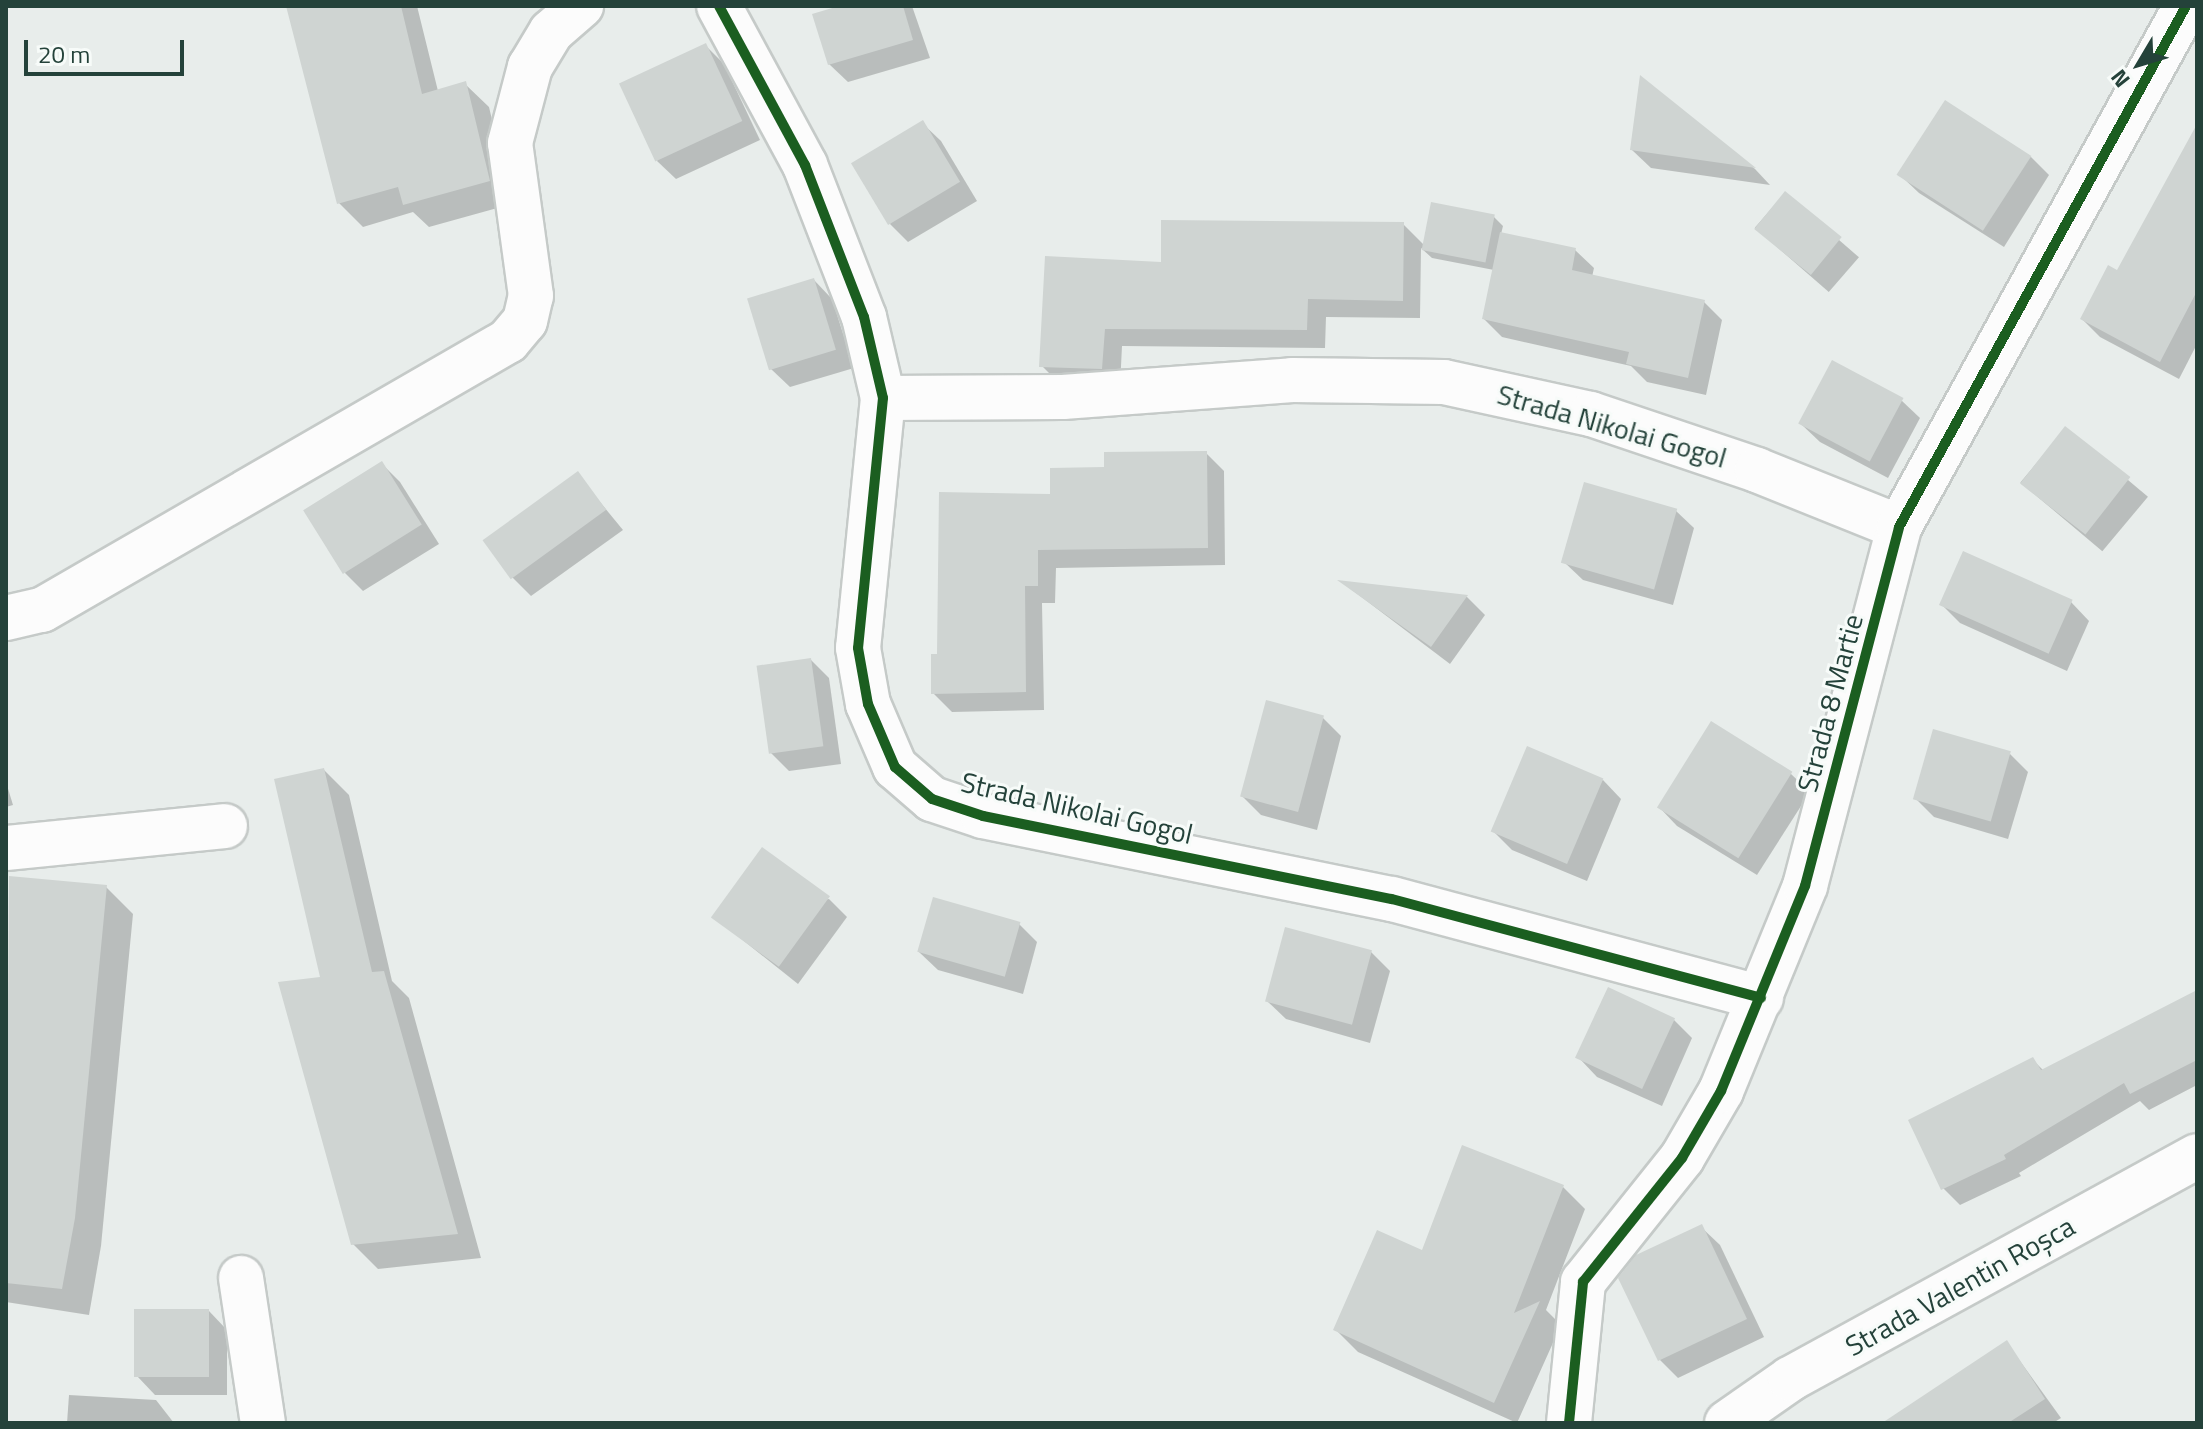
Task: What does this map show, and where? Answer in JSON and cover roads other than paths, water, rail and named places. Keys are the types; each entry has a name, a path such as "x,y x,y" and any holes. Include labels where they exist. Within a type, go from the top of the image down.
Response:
{"street":[{"path":"6,618 42,610 92,582 430,388 516,331 525,321 531,296 510,143 530,67 551,32 581,6"},
{"name":"Strada Nikolai Gogol","path":"719,6 805,165 864,317 883,398 858,648 868,704 895,767 932,799 983,816 1392,899 1761,998"},
{"name":"Strada 8 Martie","path":"1569,1423 1583,1282 1682,1158 1721,1091 1805,886 1899,527 2186,6"},
{"name":"Strada Nikolai Gogol","path":"883,398 1063,397 1292,380 1444,382 1591,414 1757,470 1899,527"},
{"path":"6,848 225,826"},
{"name":"Strada Valentin Roșca","path":"1727,1423 1790,1379 2197,1156"},
{"path":"241,1278 263,1423"}]}
